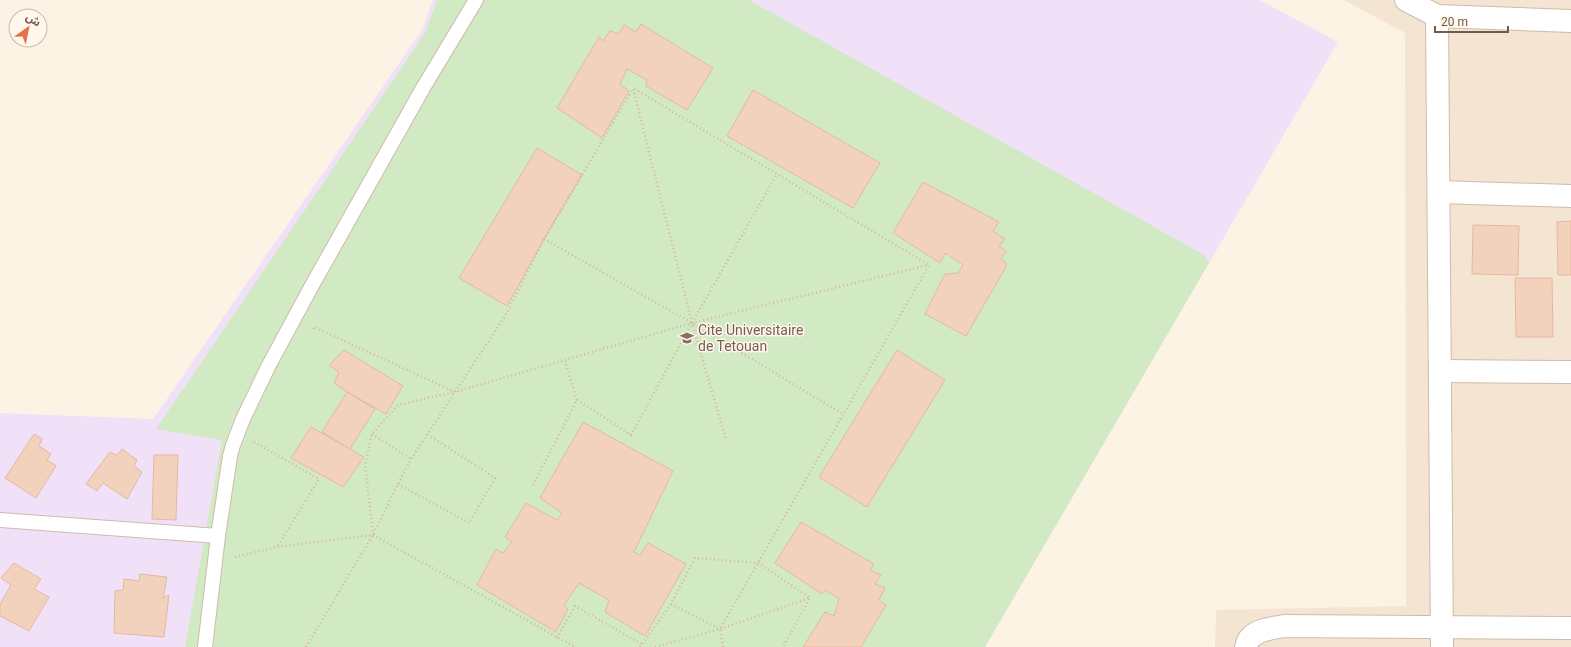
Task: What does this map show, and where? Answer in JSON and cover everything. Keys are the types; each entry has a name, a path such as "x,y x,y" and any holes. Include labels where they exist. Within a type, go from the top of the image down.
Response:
{"street":[{"path":"1406,0 1437,16 1571,21"},
{"path":"1437,16 1443,637"},
{"path":"1439,192 1571,196"},
{"path":"1440,371 1571,372"},
{"path":"1246,647 1250,638 1260,632 1271,628 1284,626 1443,637 1571,628"}],"lane":[{"path":"205,647 218,536 230,456 243,419 268,367 310,289 423,88 476,0"},
{"path":"0,520 218,536"}],"path":[{"path":"633,88 928,265"},
{"path":"306,647 373,536 411,459 506,313 544,239 633,88"},
{"path":"633,88 692,323 726,439"},
{"path":"566,361 577,400 631,435 692,323 777,174"},
{"path":"544,239 692,323 843,414"},
{"path":"373,536 366,465 372,434 398,405 455,392 566,361 692,323 928,265"},
{"path":"723,647 720,629 928,265"},
{"path":"310,333 314,327 455,392"},
{"path":"533,485 577,400"},
{"path":"372,434 411,459"},
{"path":"398,484 469,523 495,478 428,435"},
{"path":"253,442 319,479 276,547"},
{"path":"215,561 276,547 373,536 575,647"},
{"path":"557,638 575,606 642,646 671,604 695,558 758,563 810,598"},
{"path":"655,647 720,629 810,598"},
{"path":"783,647 810,598"},
{"path":"671,604 720,629"}],"shaded area":[{"name":"Cite Universitaire de Tetouan","path":"433,0 1260,0 1338,42 985,647 0,647 0,413 153,419 422,30"},
{"path":"1344,0 1571,0 1571,647 1215,647 1216,610 1406,606 1405,33"}],"green space":[{"name":"Cite Universitaire de Tetouan","path":"437,0 749,0 1206,256 1209,263 985,647 185,647 222,440 156,429 425,33"}],"building":[{"path":"641,24 713,68 687,110 646,86 647,80 627,69 620,84 629,91 602,138 557,108 599,37 603,41 610,31 619,34 624,25 636,32"},
{"path":"753,90 880,163 853,208 727,136"},
{"path":"537,148 582,175 507,306 459,278"},
{"path":"923,182 999,222 993,231 1005,239 999,246 1007,252 1001,258 1007,265 966,336 925,314 945,274 958,273 963,265 945,253 940,263 893,233"},
{"path":"1571,221 1571,275 1558,275 1557,222"},
{"path":"1473,225 1519,226 1518,275 1472,274"},
{"path":"1515,278 1552,278 1553,337 1516,337"},
{"path":"344,350 403,386 386,414 334,383 339,372 329,365"},
{"path":"897,350 945,380 867,507 819,477"},
{"path":"347,392 375,409 350,449 322,432"},
{"path":"583,422 673,471 634,552 640,555 648,543 686,564 645,636 605,612 609,600 579,583 564,605 568,609 556,632 477,585 496,549 503,553 512,542 505,537 526,503 557,520 562,513 540,498"},
{"path":"311,427 364,457 343,487 291,458"},
{"path":"34,434 42,439 39,446 51,454 47,460 56,466 36,498 5,478"},
{"path":"122,449 137,460 134,466 142,472 127,499 103,483 97,491 86,484 110,452 117,455"},
{"path":"154,455 178,455 176,520 152,519"},
{"path":"801,522 874,564 870,570 881,575 875,584 885,588 879,600 886,605 861,647 803,647 825,612 834,616 839,599 825,590 822,594 775,563"},
{"path":"14,563 41,579 34,589 49,597 29,631 0,616 0,604 11,585 1,578"},
{"path":"140,574 167,577 163,598 169,595 164,637 114,633 115,591 123,590 124,579 139,581"}],"place":[{"name":"Cite Universitaire de Tetouan","path":"687,338"}]}
